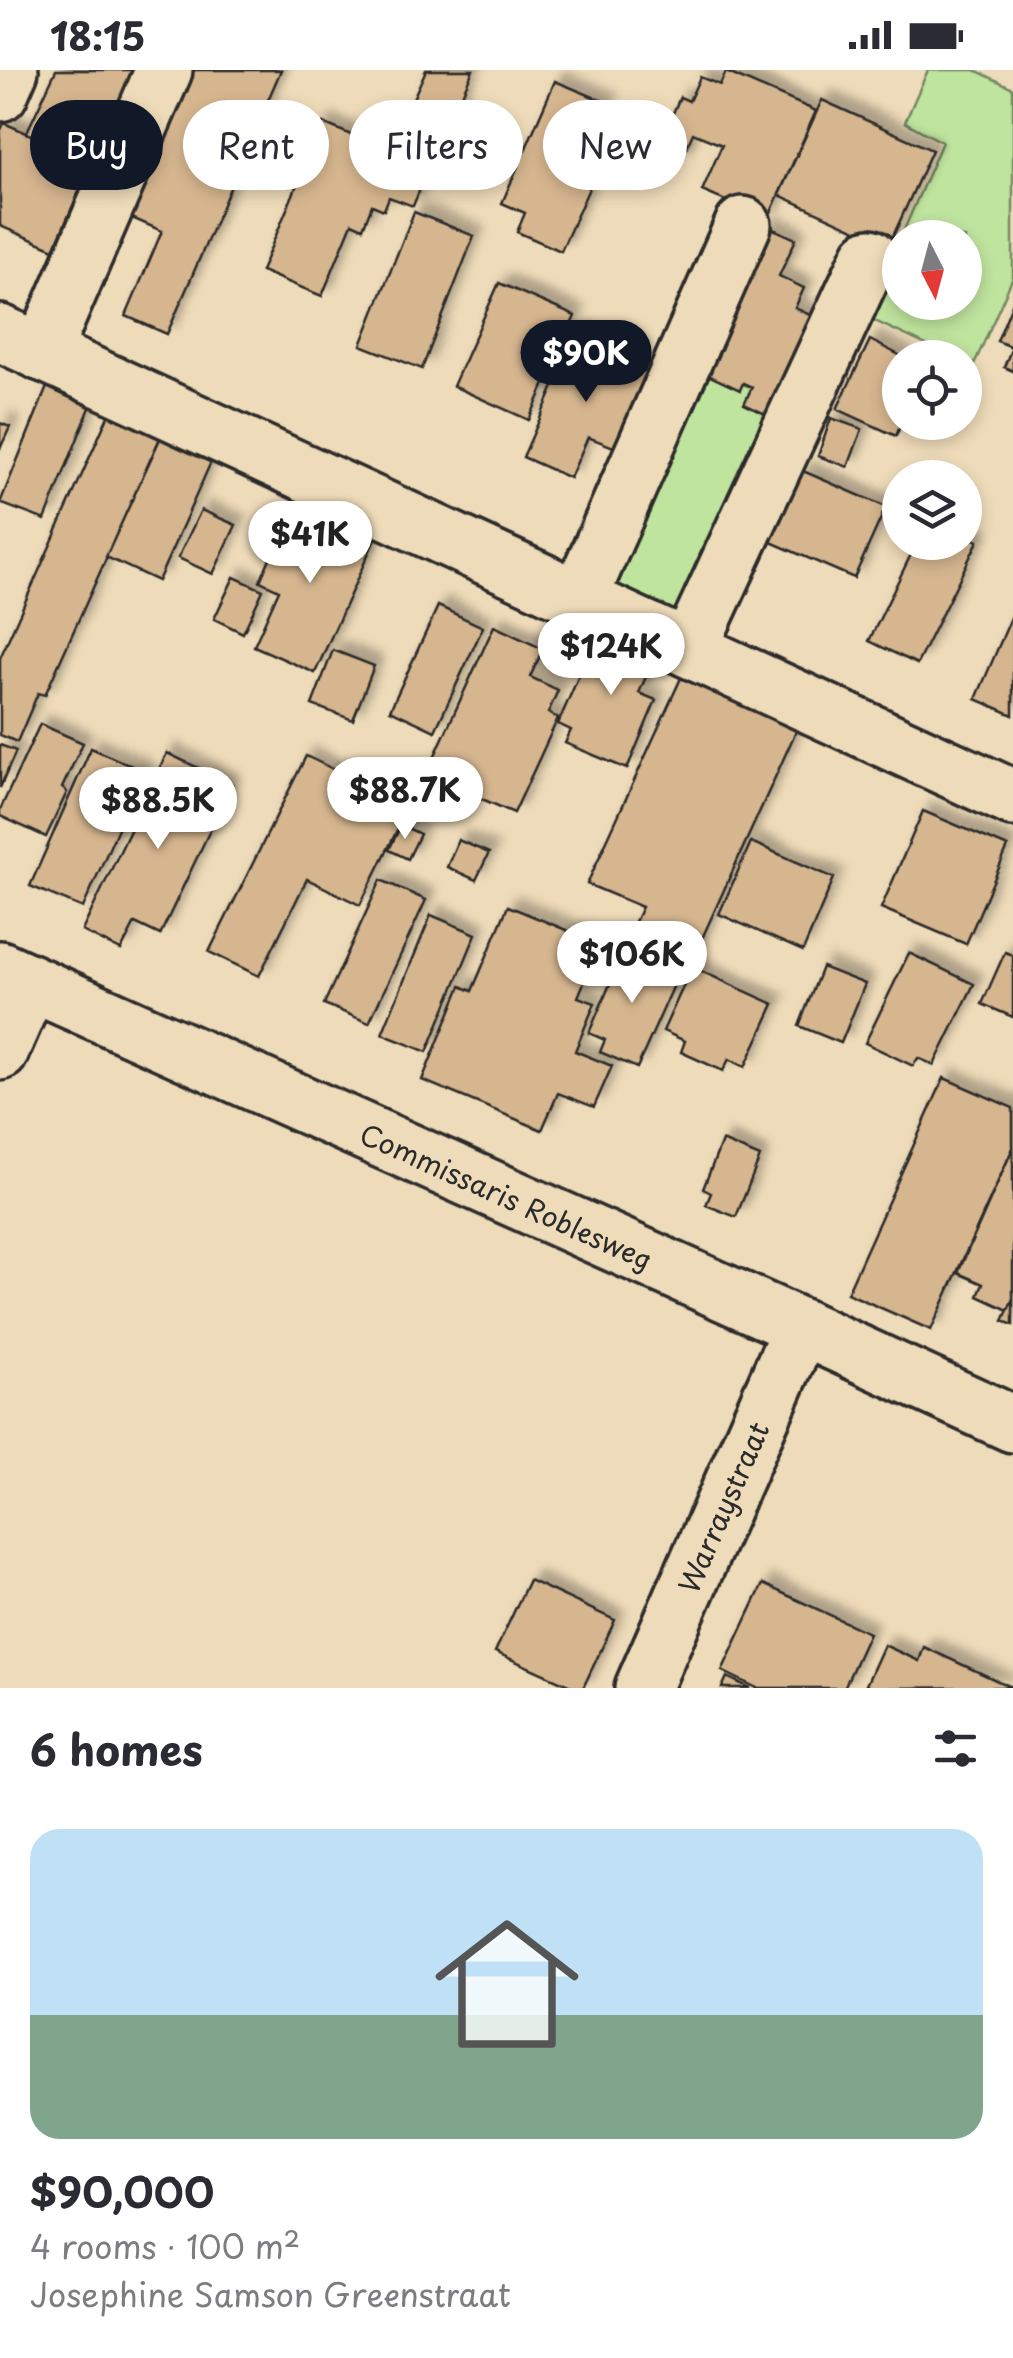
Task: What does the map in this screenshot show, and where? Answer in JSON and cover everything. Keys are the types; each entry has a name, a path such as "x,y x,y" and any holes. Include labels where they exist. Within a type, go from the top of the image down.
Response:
{"street":[{"path":"0,93 10,70"},
{"path":"164,70 21,343 1013,798"},
{"path":"579,599 743,225"},
{"path":"689,650 870,257"},
{"path":"0,1052 15,976"},
{"name":"Commissaris Roblesweg","path":"15,976 1013,1424"},
{"name":"Warraystraat","path":"644,1688 802,1327"}],"green space":[{"path":"928,70 975,70 1013,88 1013,277 982,347 982,340 915,340 866,317 882,281 882,320 982,320 982,220 908,220 942,142 905,122"},
{"path":"697,370 752,387 745,404 767,415 677,613 601,579"}],"building":[{"path":"56,70 148,70 133,100 42,100"},
{"path":"172,70 281,70 268,100 183,100 183,190 229,190 167,334 126,316 162,231 111,209 126,190 163,190 163,140 180,103 161,95"},
{"path":"426,70 473,70 460,100 412,100"},
{"path":"726,72 816,111 768,219 702,191 722,145 693,133 687,147 687,100 700,77 720,85"},
{"path":"555,81 601,100 547,100"},
{"path":"822,100 932,150 900,220 882,220 882,242 779,195"},
{"path":"543,109 543,190 588,190 561,251 517,232 525,213 502,203 508,190 523,190 523,155"},
{"path":"4,123 30,135 30,190 80,190 54,249 0,226 0,132"},
{"path":"329,126 349,134 349,190 420,190 413,206 389,197 384,210 372,205 363,228 352,223 322,296 261,271 295,190 329,190"},
{"path":"414,212 474,236 422,369 361,345"},
{"path":"767,226 796,239 779,276 804,288 795,308 827,323 780,421 744,404 752,387 743,383 740,390 697,370"},
{"path":"499,283 575,316 529,420 453,386"},
{"path":"1013,302 1013,371 1004,367 1012,347 997,341"},
{"path":"578,332 624,352 621,360 649,373 616,448 588,437 570,478 523,457"},
{"path":"870,340 882,346 882,430 837,409"},
{"path":"47,387 91,405 45,520 0,503"},
{"path":"117,396 169,418 45,695 38,693 17,742 0,735 0,658"},
{"path":"831,418 862,429 848,467 818,456"},
{"path":"0,423 10,427 0,449"},
{"path":"164,430 215,453 158,581 106,557"},
{"path":"803,471 882,505 882,516 854,578 771,542"},
{"path":"294,504 375,539 315,673 254,646 279,590 260,581"},
{"path":"201,510 236,525 213,574 178,558"},
{"path":"908,560 969,560 917,664 869,641"},
{"path":"234,577 263,590 243,633 214,619"},
{"path":"438,606 483,627 435,731 390,710"},
{"path":"1013,613 1013,715 976,699"},
{"path":"601,624 658,648 639,693 656,700 627,769 565,743 571,730 558,724"},
{"path":"494,626 543,649 530,677 558,690 548,713 558,718 514,813 457,788 453,798 422,784"},
{"path":"333,650 374,666 353,720 312,705"},
{"path":"681,678 797,729 694,956 632,928 642,907 587,884"},
{"path":"40,724 83,743 62,788 67,792 46,837 0,816"},
{"path":"0,745 16,751 0,788"},
{"path":"91,748 143,771 83,908 30,886"},
{"path":"167,753 232,784 160,935 135,923 121,950 82,931"},
{"path":"306,756 409,806 360,905 307,879 259,976 209,952"},
{"path":"923,811 1008,847 966,944 881,908"},
{"path":"401,825 420,834 408,859 389,850"},
{"path":"458,840 489,853 476,880 447,867"},
{"path":"751,842 834,878 803,951 719,914"},
{"path":"381,880 426,900 369,1023 324,1004"},
{"path":"508,906 600,944 578,997 595,1003 575,1051 612,1066 594,1107 558,1093 542,1130 422,1080 461,986 472,991"},
{"path":"431,915 476,934 427,1052 382,1034"},
{"path":"628,942 662,957 654,976 674,985 637,1068 600,1052 605,1040 589,1033"},
{"path":"1005,952 1013,955 1013,1017 982,1004"},
{"path":"909,953 974,984 934,1065 918,1058 913,1066 865,1043"},
{"path":"692,967 774,1004 745,1067 729,1059 723,1071 681,1052 685,1041 663,1031"},
{"path":"822,967 865,984 841,1043 799,1026"},
{"path":"944,1078 1013,1108 1013,1148 931,1330 847,1293"},
{"path":"722,1141 760,1157 736,1217 706,1205 711,1193 703,1189"},
{"path":"1013,1148 1013,1299 1008,1310 978,1296 983,1284 958,1273"},
{"path":"1013,1299 1013,1325 1003,1321"},
{"path":"529,1580 615,1620 583,1688 575,1688 495,1652"},
{"path":"763,1584 869,1633 844,1688 757,1688 722,1671"},
{"path":"884,1645 919,1661 924,1647 1011,1687 872,1688 866,1685"},
{"path":"727,1677 750,1688 722,1688"}]}
